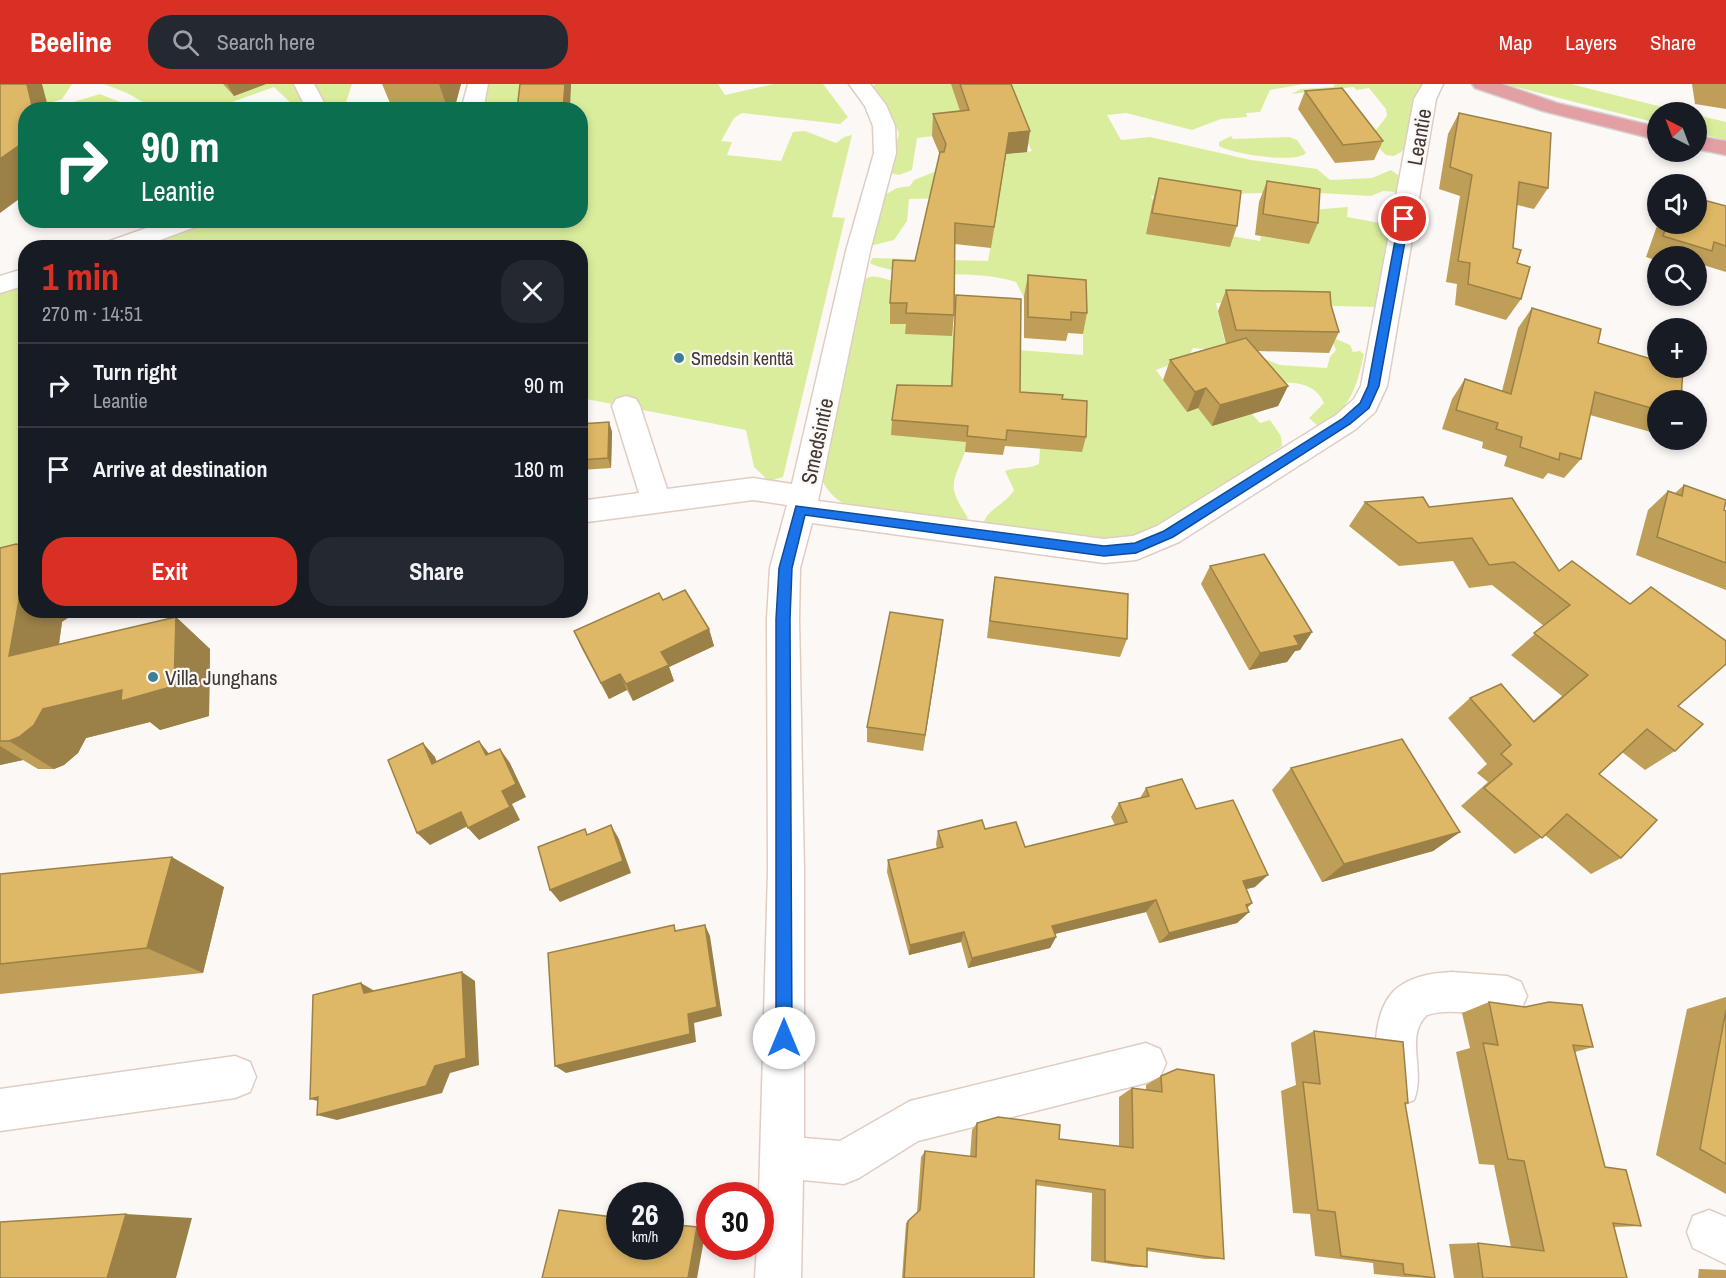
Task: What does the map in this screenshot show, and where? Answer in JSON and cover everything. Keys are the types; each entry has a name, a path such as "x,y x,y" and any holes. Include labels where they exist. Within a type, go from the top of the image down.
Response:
{"main road":[{"path":"1482,84 1550,107 1647,132"},
{"path":"1707,144 1726,148"}],"street":[{"path":"304,84 314,102"},
{"path":"474,102 478,84"},
{"name":"Smedsintie","path":"778,1278 783,1146 786,871 783,619 785,568 802,503 858,251 885,153 884,126 874,105 859,84"},
{"name":"Leantie","path":"588,511 657,503 692,495 753,489 802,503 1104,551 1136,548 1168,534 1346,422 1365,405 1374,386 1425,99 1433,84"},
{"path":"136,240 170,228"},
{"path":"0,285 18,279"},
{"path":"626,406 657,503"},
{"path":"1404,1116 1397,1070 1398,1036 1401,1014 1408,1002 1419,994 1439,990 1507,996"},
{"path":"783,1146 844,1163 910,1122 1146,1063"},
{"path":"0,1110 234,1077"}],"green space":[{"path":"42,84 72,84 62,99 46,102"},
{"path":"104,84 223,84 234,96 266,84 293,84 304,102 290,102 274,87 232,102 143,102"},
{"path":"315,84 352,84 346,102 324,102"},
{"path":"485,84 718,84 725,95 774,84 823,84 848,117 840,124 742,113 734,118 721,141 732,142 727,155 781,161 793,132 805,131 836,143 852,135 832,217 845,218 783,477 769,481 754,467 746,430 588,399 588,240 157,240 194,228 588,228 588,102 570,102 571,87 536,102 481,102"},
{"path":"875,84 1304,84 1270,90 1260,112 1246,113 1247,117 1221,119 1192,130 1126,113 1107,115 1121,140 1150,137 1251,160 1317,169 1330,180 1372,178 1391,170 1398,175 1402,182 1397,192 1383,191 1371,196 1302,192 1151,196 1153,200 1231,236 1260,241 1261,236 1309,244 1311,210 1348,207 1347,217 1380,223 1383,208 1394,212 1374,307 1216,303 1227,351 1193,348 1188,358 1156,370 1187,412 1198,408 1252,414 1260,423 1270,420 1281,436 1282,446 1212,496 1131,540 1092,542 987,526 984,522 986,517 1014,490 1005,471 1039,464 1040,449 1082,417 965,452 954,486 957,499 968,518 963,522 851,507 834,496 822,480 860,284 863,280 875,276 893,281 906,324 954,326 1018,350 1083,355 1083,334 1024,298 1016,282 980,275 907,272 871,264 873,258 988,261 997,207 946,198 909,199 907,221 894,240 874,245 868,242 879,198 897,188 910,186 914,180 967,159 1032,151 1019,126 917,138 912,170 899,175 889,173 899,133 873,87"},
{"path":"1335,84 1422,84 1417,97 1408,148 1394,156 1386,155 1373,142 1372,135 1387,116 1386,109 1369,88 1356,90 1354,87 1291,94 1301,89 1333,87"},
{"path":"1504,84 1571,84 1647,103 1647,120"},
{"path":"100,94 120,102 74,102"},
{"path":"1707,117 1726,122 1726,140 1707,135"},
{"path":"1231,136 1233,139 1289,137 1297,140 1306,153 1290,158 1264,157 1219,146 1219,142"},
{"path":"18,285 18,553 0,555 0,291"},
{"path":"1336,339 1350,345 1353,352 1360,351 1364,354 1355,387 1345,406 1318,426 1309,418 1324,403 1320,396 1314,390 1301,384 1269,382 1245,351 1280,365 1327,368 1330,357 1336,350 1333,343"}],"building":[{"path":"0,84 27,84 31,102 18,102 18,146 0,159"},
{"path":"520,84 565,84 564,102 518,102"},
{"path":"960,84 1011,84 1030,131 1009,133 994,227 955,223 954,315 906,313 907,303 890,303 893,260 915,261 940,152 944,152 946,144 933,114 969,110"},
{"path":"1342,88 1383,141 1343,145 1305,91"},
{"path":"1459,113 1551,133 1548,188 1519,182 1513,248 1521,250 1517,263 1530,267 1521,299 1468,284 1470,263 1458,261 1472,175 1450,167"},
{"path":"1159,178 1241,191 1237,226 1152,213"},
{"path":"1267,181 1320,189 1318,223 1263,214"},
{"path":"1707,201 1726,206 1726,246 1714,242 1712,251 1707,249 1707,246 1696,246 1663,236 1664,234 1707,234"},
{"path":"1028,275 1086,280 1087,313 1071,312 1071,320 1028,317"},
{"path":"1226,290 1330,292 1331,305 1339,332 1236,330"},
{"path":"956,295 1021,299 1020,392 1063,395 1062,399 1087,401 1086,437 1007,430 1006,440 967,436 968,426 892,420 897,385 952,386"},
{"path":"1532,308 1601,329 1598,343 1647,358 1647,378 1682,378 1682,390 1647,390 1647,407 1595,392 1581,459 1560,453 1559,460 1520,447 1522,437 1496,429 1498,423 1456,410 1465,379 1511,394"},
{"path":"1246,338 1288,386 1220,405 1206,388 1195,392 1170,360"},
{"path":"609,422 608,458 588,459 588,423"},
{"path":"1684,485 1726,500 1724,510 1726,511 1726,563 1657,537 1668,491 1682,496"},
{"path":"1423,497 1429,507 1512,498 1559,571 1572,561 1630,604 1651,587 1726,641 1726,664 1678,706 1703,724 1675,751 1647,729 1599,774 1657,820 1621,858 1567,814 1542,838 1484,788 1512,764 1501,754 1511,745 1470,698 1501,684 1534,722 1588,675 1534,633 1570,605 1514,562 1489,565 1472,538 1418,543 1365,502"},
{"path":"18,545 18,606 9,656 176,618 174,686 121,701 122,690 43,709 34,725 19,737 9,741 0,741 0,548"},
{"path":"1264,554 1312,632 1294,636 1299,645 1260,653 1210,566"},
{"path":"995,577 1128,594 1127,639 990,621"},
{"path":"685,590 709,629 661,652 669,665 626,684 620,674 601,683 574,631 659,593 663,600"},
{"path":"890,612 943,620 925,735 867,727"},
{"path":"1402,739 1460,832 1344,864 1291,768"},
{"path":"479,741 486,755 500,749 516,784 502,791 510,807 468,828 461,812 417,833 388,760 423,743 432,764"},
{"path":"1182,779 1196,809 1233,800 1268,875 1243,881 1252,903 1246,905 1249,912 1169,933 1156,900 1052,926 1056,937 972,958 964,932 910,945 888,860 943,847 938,831 982,820 985,829 1016,822 1025,847 1127,822 1119,803 1149,796 1146,788"},
{"path":"611,825 623,861 550,890 538,847 585,829 587,835"},
{"path":"172,857 147,948 0,964 0,874"},
{"path":"674,925 675,931 705,925 717,1007 688,1014 690,1034 555,1066 548,953"},
{"path":"462,972 466,1058 435,1066 426,1086 317,1115 318,1097 310,1099 313,995 361,983 364,993"},
{"path":"1489,1002 1525,1007 1549,1002 1582,1005 1593,1047 1573,1045 1605,1167 1626,1170 1641,1226 1613,1223 1627,1278 1483,1278 1478,1243 1544,1251 1524,1161 1508,1159 1483,1043 1498,1045"},
{"path":"1726,1010 1726,1164 1700,1149"},
{"path":"1314,1031 1403,1042 1408,1103 1405,1103 1435,1278 1404,1274 1403,1264 1341,1256 1335,1212 1318,1210 1303,1082 1320,1084"},
{"path":"1177,1069 1214,1075 1224,1259 1147,1248 1147,1267 1105,1261 1105,1190 1036,1180 1034,1278 904,1278 908,1221 920,1210 925,1151 976,1157 977,1123 998,1117 1060,1125 1059,1139 1133,1148 1132,1088 1162,1092 1161,1076"},
{"path":"559,1210 606,1216 606,1260 684,1260 684,1226 696,1227 688,1278 542,1278"},
{"path":"126,1214 107,1278 0,1278 0,1222"}],"place":[{"name":"Smedsin kenttä","path":"679,358"},
{"name":"Villa Junghans","path":"153,677"}],"route":[{"path":"784,1038 786,871 783,619 785,568 800,510 1104,551 1136,548 1168,534 1346,422 1365,405 1374,386 1404,219"}]}
